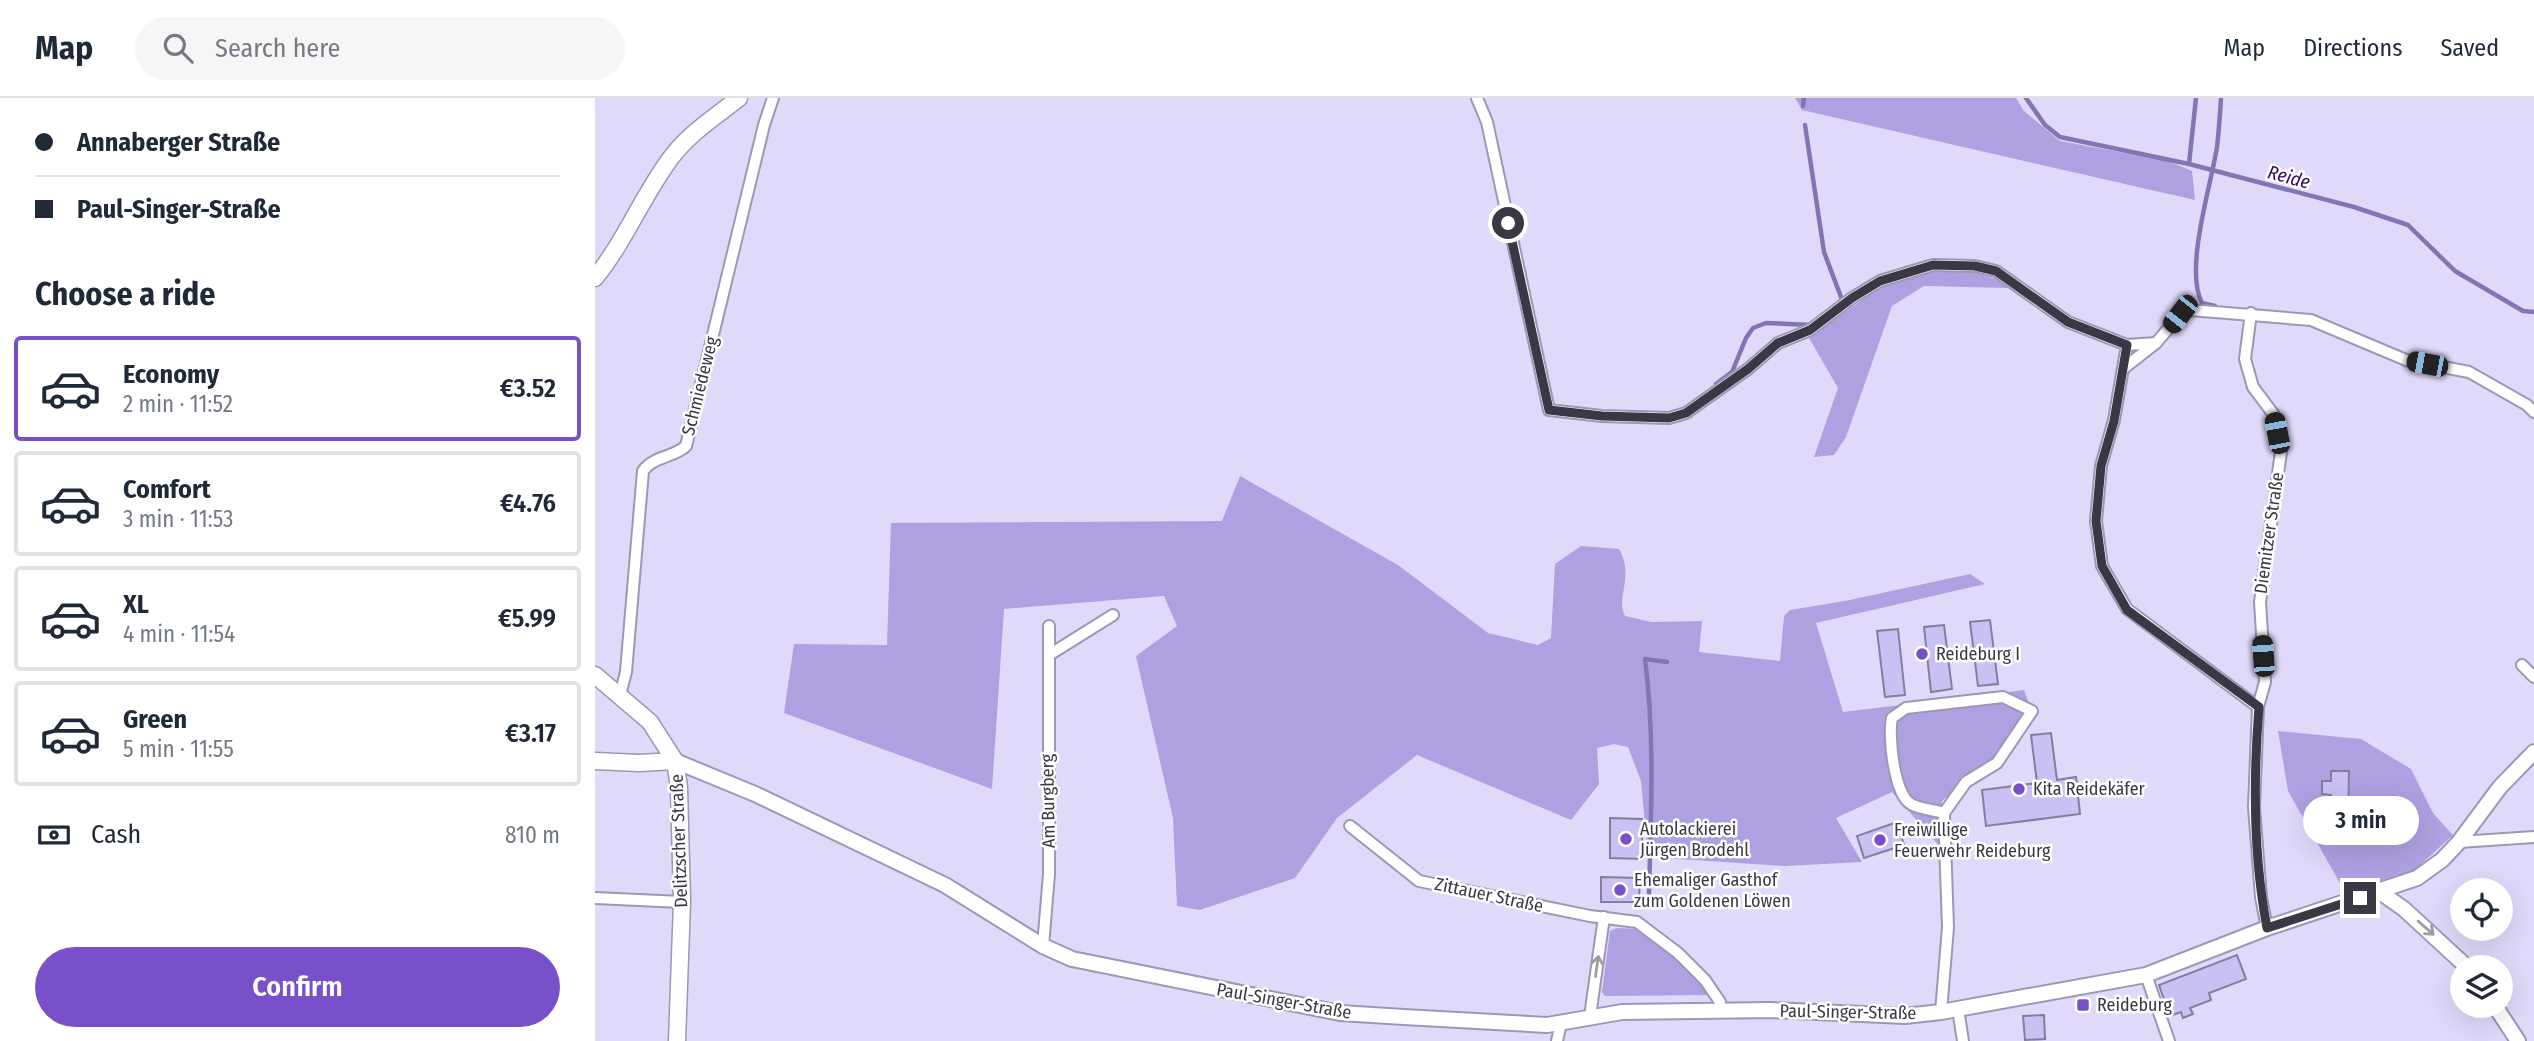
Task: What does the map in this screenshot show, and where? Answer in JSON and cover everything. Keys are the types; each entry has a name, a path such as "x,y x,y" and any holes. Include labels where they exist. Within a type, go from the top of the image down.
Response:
{"main road":[{"path":"595,278 622,239 671,157 691,136 739,98"},
{"name":"Delitzscher Straße","path":"595,675 650,722 675,761 679,787 682,902 677,1041"},
{"path":"595,761 675,761"}],"street":[{"name":"Schmiedeweg","path":"620,695 626,672 643,471 648,463 679,453 686,446 764,125 773,98"},
{"path":"1477,98 1486,122 1549,410 1602,416 1669,418 1686,413 1739,376 1778,343 1810,330 1852,298 1880,281 1933,265 1975,266 1996,271 2068,322 2127,345 2156,343"},
{"path":"2124,368 2156,343 2180,314 2190,310 2251,313 2311,320 2406,360 2469,372 2527,405 2534,412"},
{"name":"Diemitzer Straße","path":"2251,313 2245,359 2253,387 2274,415 2281,452 2260,602 2265,682 2259,707 2254,807 2261,897 2267,928"},
{"path":"2127,345 2101,466 2096,521 2102,566 2127,610 2259,707"},
{"path":"1049,655 1113,615"},
{"name":"Am Burgberg","path":"1043,946 1049,874 1049,626"},
{"path":"2522,665 2534,677"},
{"path":"2003,697 2032,711 1997,763 1966,782 1944,813 1912,805 1901,792 1890,736 1892,718 1906,708 2003,697"},
{"name":"Paul-Singer-Straße","path":"675,761 755,794 945,885 1043,946 1072,959 1340,1013 1534,1025 1560,1024 1590,1016 1622,1012 1720,1010 1905,1016 2147,975 2267,928 2417,878 2442,860 2459,842 2500,788 2534,752"},
{"name":"Paul-Singer-Straße","path":"1941,1012 1948,927 1944,813"},
{"name":"Zittauer Straße","path":"1350,825 1419,881 1637,922 1654,933 1705,980 1720,1002 1720,1010"},
{"path":"2459,842 2534,837"},
{"path":"2380,892 2404,909 2455,955"},
{"path":"595,898 682,902"},
{"path":"1590,1016 1604,917"},
{"path":"2147,975 2169,1041"},
{"path":"1958,1009 1963,1041"},
{"path":"2503,1018 2518,1041"},
{"path":"1557,1041 1560,1024"}],"shaded area":[{"path":"1795,98 2016,98 2024,111 2060,141 2168,161 2192,171 2195,200 1802,110"},
{"path":"1937,270 1975,273 1993,278 2009,288 1924,286 1892,306 1846,437 1834,455 1814,457 1838,388 1809,338 1884,284"},
{"path":"1240,476 1398,565 1488,633 1538,645 1551,638 1555,564 1581,546 1619,549 1625,568 1622,602 1625,616 1651,622 1702,621 1699,652 1780,661 1784,616 1790,610 1970,574 1985,584 1816,623 1843,712 2024,690 2032,711 1997,763 1942,801 1942,849 1892,792 1836,818 1862,862 1784,866 1648,857 1641,781 1628,747 1614,744 1597,748 1599,784 1571,820 1417,755 1337,818 1295,878 1200,910 1177,906 1173,818 1136,656 1177,626 1164,596 1004,609 992,789 784,713 794,644 887,645 891,523 1222,521"},
{"path":"2278,731 2361,739 2411,769 2433,813 2453,835 2416,869 2346,894 2288,791"},
{"path":"1617,928 1639,929 1678,956 1712,995 1605,996 1602,992 1610,931"}],"building":[{"path":"1990,620 1998,684 1978,686 1970,622"},
{"path":"1944,625 1952,689 1931,692 1924,627"},
{"path":"1898,629 1905,695 1885,697 1877,631"},
{"path":"2051,733 2057,780 2076,777 2080,814 1986,826 1982,790 2037,783 2031,735"},
{"path":"2331,771 2349,771 2348,828 2330,828 2331,795 2322,794 2322,781 2331,781"},
{"name":"Autolackierei Jürgen Brodehl","path":"1610,818 1642,819 1642,859 1610,858"},
{"name":"Freiwillige Feuerwehr Reideburg","path":"1897,822 1904,845 1864,858 1857,836"},
{"name":"Ehemaliger Gasthof zum Goldenen Löwen","path":"1601,877 1640,878 1639,902 1601,902"},
{"path":"2237,955 2246,979 2209,993 2211,1000 2190,1008 2193,1014 2183,1018 2181,1012 2170,1016 2159,985"},
{"path":"2044,1015 2045,1039 2025,1040 2023,1016"}],"waterway":[{"path":"1803,106 1804,98"},
{"name":"Reide","path":"2026,98 2045,125 2060,137 2189,164 2354,207 2408,225 2455,271 2523,311 2534,312"},
{"path":"2189,164 2196,98"},
{"path":"2215,306 2202,303 2197,288 2196,270 2197,249 2217,147 2221,98"},
{"path":"1805,125 1824,252 1841,297"},
{"path":"1716,384 1732,372 1753,328 1766,323 1811,325"},
{"path":"1649,893 1651,747 1645,659 1667,662"}],"place":[{"name":"Reideburg I","path":"1922,654"},
{"name":"Kita Reidekäfer","path":"2019,789"},
{"name":"Autolackierei Jürgen Brodehl","path":"1626,839"},
{"name":"Freiwillige Feuerwehr Reideburg","path":"1880,840"},
{"name":"Ehemaliger Gasthof zum Goldenen Löwen","path":"1620,890"},
{"name":"Reideburg","path":"2083,1005"}],"route":[{"path":"1508,223 1549,410 1602,416 1669,418 1686,413 1702,404 1778,343 1810,330 1852,298 1880,281 1933,265 1975,266 1996,271 2068,322 2098,336 2127,345 2114,421 2101,466 2096,521 2102,566 2127,610 2259,707 2254,807 2261,897 2267,928 2360,898"}]}
